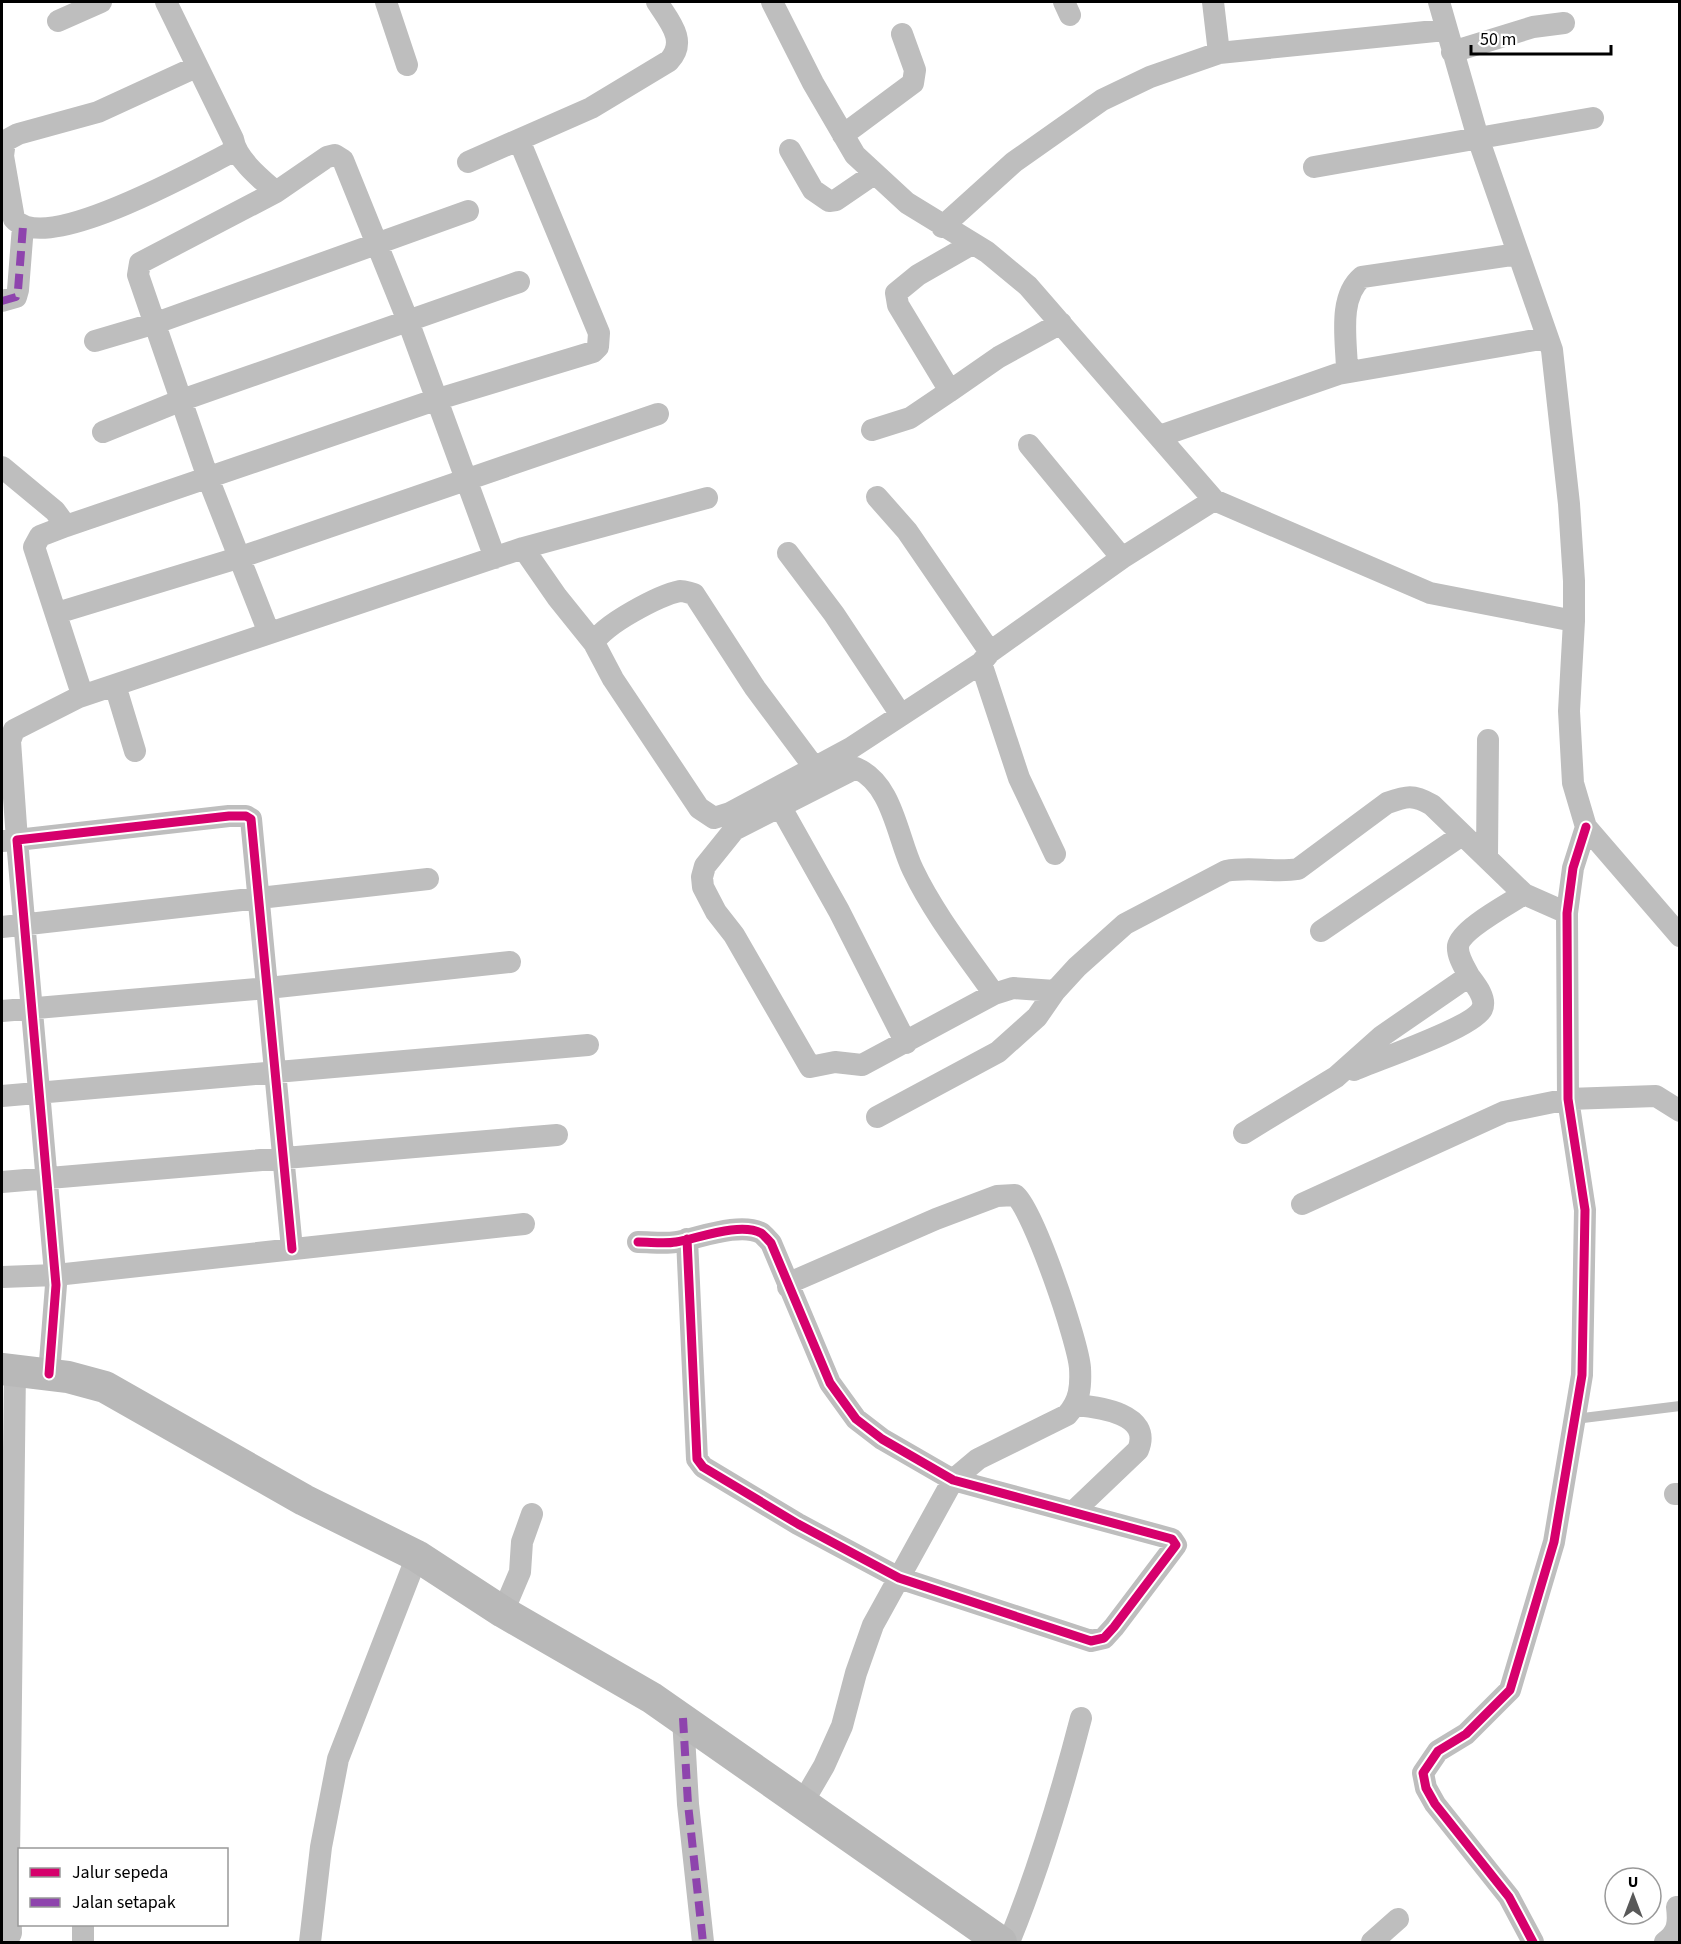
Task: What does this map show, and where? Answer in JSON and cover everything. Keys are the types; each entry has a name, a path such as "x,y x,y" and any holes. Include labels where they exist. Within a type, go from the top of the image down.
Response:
{"street":[{"path":"58,21 102,2"},
{"path":"166,2 233,139 234,147 276,192"},
{"path":"386,2 406,65"},
{"path":"468,162 591,108 669,61 678,52 679,41 657,2"},
{"path":"772,2 855,155 907,203 1008,267 1061,323 1214,500 1431,593 1574,621"},
{"path":"1213,2 1219,53"},
{"path":"1439,2 1445,30 1478,138 1552,350 1569,504 1574,621 1569,711 1573,783 1586,827 1675,925"},
{"path":"1452,52 1525,29 1564,23"},
{"path":"942,227 1014,162 1102,100 1150,77 1219,53 1445,30"},
{"path":"843,135 913,83 915,70 902,34"},
{"path":"196,67 98,112 18,134 5,141 3,156 14,219 23,226 78,222 116,209 230,153 234,147"},
{"path":"1314,167 1593,117"},
{"path":"79,697 78,682 34,547 40,536 435,400 593,352 598,347 599,333 519,140"},
{"path":"790,150 813,190 829,201 836,200 874,174"},
{"path":"269,633 208,478 138,275 140,263 276,192 327,157 334,155 343,160 408,321 435,400 495,558"},
{"path":"95,341 156,322 468,211"},
{"path":"2,301 16,297 18,290 23,226"},
{"path":"950,391 898,305 896,293 918,275 972,244"},
{"path":"1347,372 1346,304 1353,285 1362,277 1518,254"},
{"path":"102,432 182,400 519,282"},
{"path":"872,430 910,418 1009,351 1061,323"},
{"path":"1160,436 1347,372 1547,338"},
{"path":"57,613 241,557 658,414"},
{"path":"1029,445 1122,558"},
{"path":"4,473 55,511 66,526"},
{"path":"877,497 907,531 986,657 1018,778 1055,854"},
{"path":"49,1374 56,1275 24,925 9,841 10,741 8,730 79,697 523,548 707,498"},
{"path":"523,548 557,597 594,643 613,679 699,808 714,818 730,813 851,748 986,657 1122,558 1184,516 1214,500"},
{"path":"788,553 834,614 901,715"},
{"path":"594,643 597,635 606,627 664,597 682,591 694,594 755,688 814,766"},
{"path":"115,685 135,751"},
{"path":"1487,857 1488,740"},
{"path":"994,994 936,910 913,870 889,805 869,774 856,768 734,830 705,866 703,886 716,912 734,935 810,1067 835,1062 862,1065 994,994 1013,988 1055,991"},
{"path":"877,1117 998,1052 1036,1017 1055,991 1125,924 1226,871 1243,868 1284,871 1298,869 1387,803 1403,798 1418,797 1432,805 1524,894 1567,913"},
{"path":"780,806 839,911 906,1042"},
{"path":"9,841 147,824 236,815 249,816 253,830 260,899 292,1249"},
{"path":"1533,1942 1509,1897 1436,1804 1426,1788 1423,1773 1438,1751 1466,1734 1510,1690 1554,1542 1582,1375 1585,1210 1568,1099 1567,913 1573,868 1586,827"},
{"path":"1321,931 1462,835"},
{"path":"2,927 428,879"},
{"path":"1244,1134 1336,1077 1437,1036 1474,1018 1482,1009 1483,1000 1460,957 1458,945 1477,924 1524,894"},
{"path":"2,1011 268,988 510,962"},
{"path":"1336,1077 1382,1036 1469,976"},
{"path":"2,1096 276,1074 588,1045"},
{"path":"1302,1204 1485,1119 1515,1109 1568,1099 1656,1096 1680,1111"},
{"path":"2,1182 557,1135"},
{"path":"788,1287 796,1280 936,1219 997,1196 1015,1195 1020,1199 1030,1221 1071,1326 1080,1371 1076,1406 1067,1415 978,1459 953,1480 873,1625 856,1673 842,1725 824,1766 803,1802"},
{"path":"2,1277 56,1275 524,1224"},
{"path":"638,1242 687,1239 728,1231 746,1230 761,1233 771,1243 830,1383 856,1419 882,1439 953,1480 1172,1539 1176,1545 1132,1606 1104,1638 1091,1641 899,1578 717,1477 697,1459 687,1239"},
{"path":"7,1942 11,1933 6,1758 8,1369 49,1374 105,1387 303,1500 417,1556 503,1612 683,1718 1001,1942"},
{"path":"1073,1512 1138,1450 1141,1442 1141,1434 1136,1425 1122,1415 1100,1407 1076,1406"},
{"path":"503,1612 520,1572 522,1542 532,1514"},
{"path":"310,1942 321,1847 338,1760 417,1556"},
{"path":"683,1718 688,1804 703,1942"},
{"path":"1010,1942 1034,1883 1058,1809 1081,1718"},
{"path":"1665,1942 1676,1931 1679,1921 1677,1907"},
{"path":"1372,1942 1398,1919"},
{"path":"83,1926 83,1942"}],"lane":[{"path":"1575,1419 1680,1406"}],"marked path":[{"path":"2,301 16,297 18,290 23,226"},
{"path":"683,1718 688,1804 703,1942"}],"cycle path":[{"path":"49,1374 56,1285 17,840 229,816 246,816 251,819 292,1249"},
{"path":"1533,1942 1509,1897 1435,1804 1426,1788 1423,1773 1438,1751 1466,1734 1510,1690 1554,1542 1582,1375 1585,1210 1568,1099 1567,913 1573,868 1586,827"},
{"path":"638,1242 676,1242 685,1240 696,1237 707,1234 742,1229 761,1233 771,1243 830,1383 856,1419 882,1439 953,1480 1172,1539 1176,1545 1104,1638 1091,1641 899,1578 798,1524 703,1467 697,1459 687,1239"}]}
